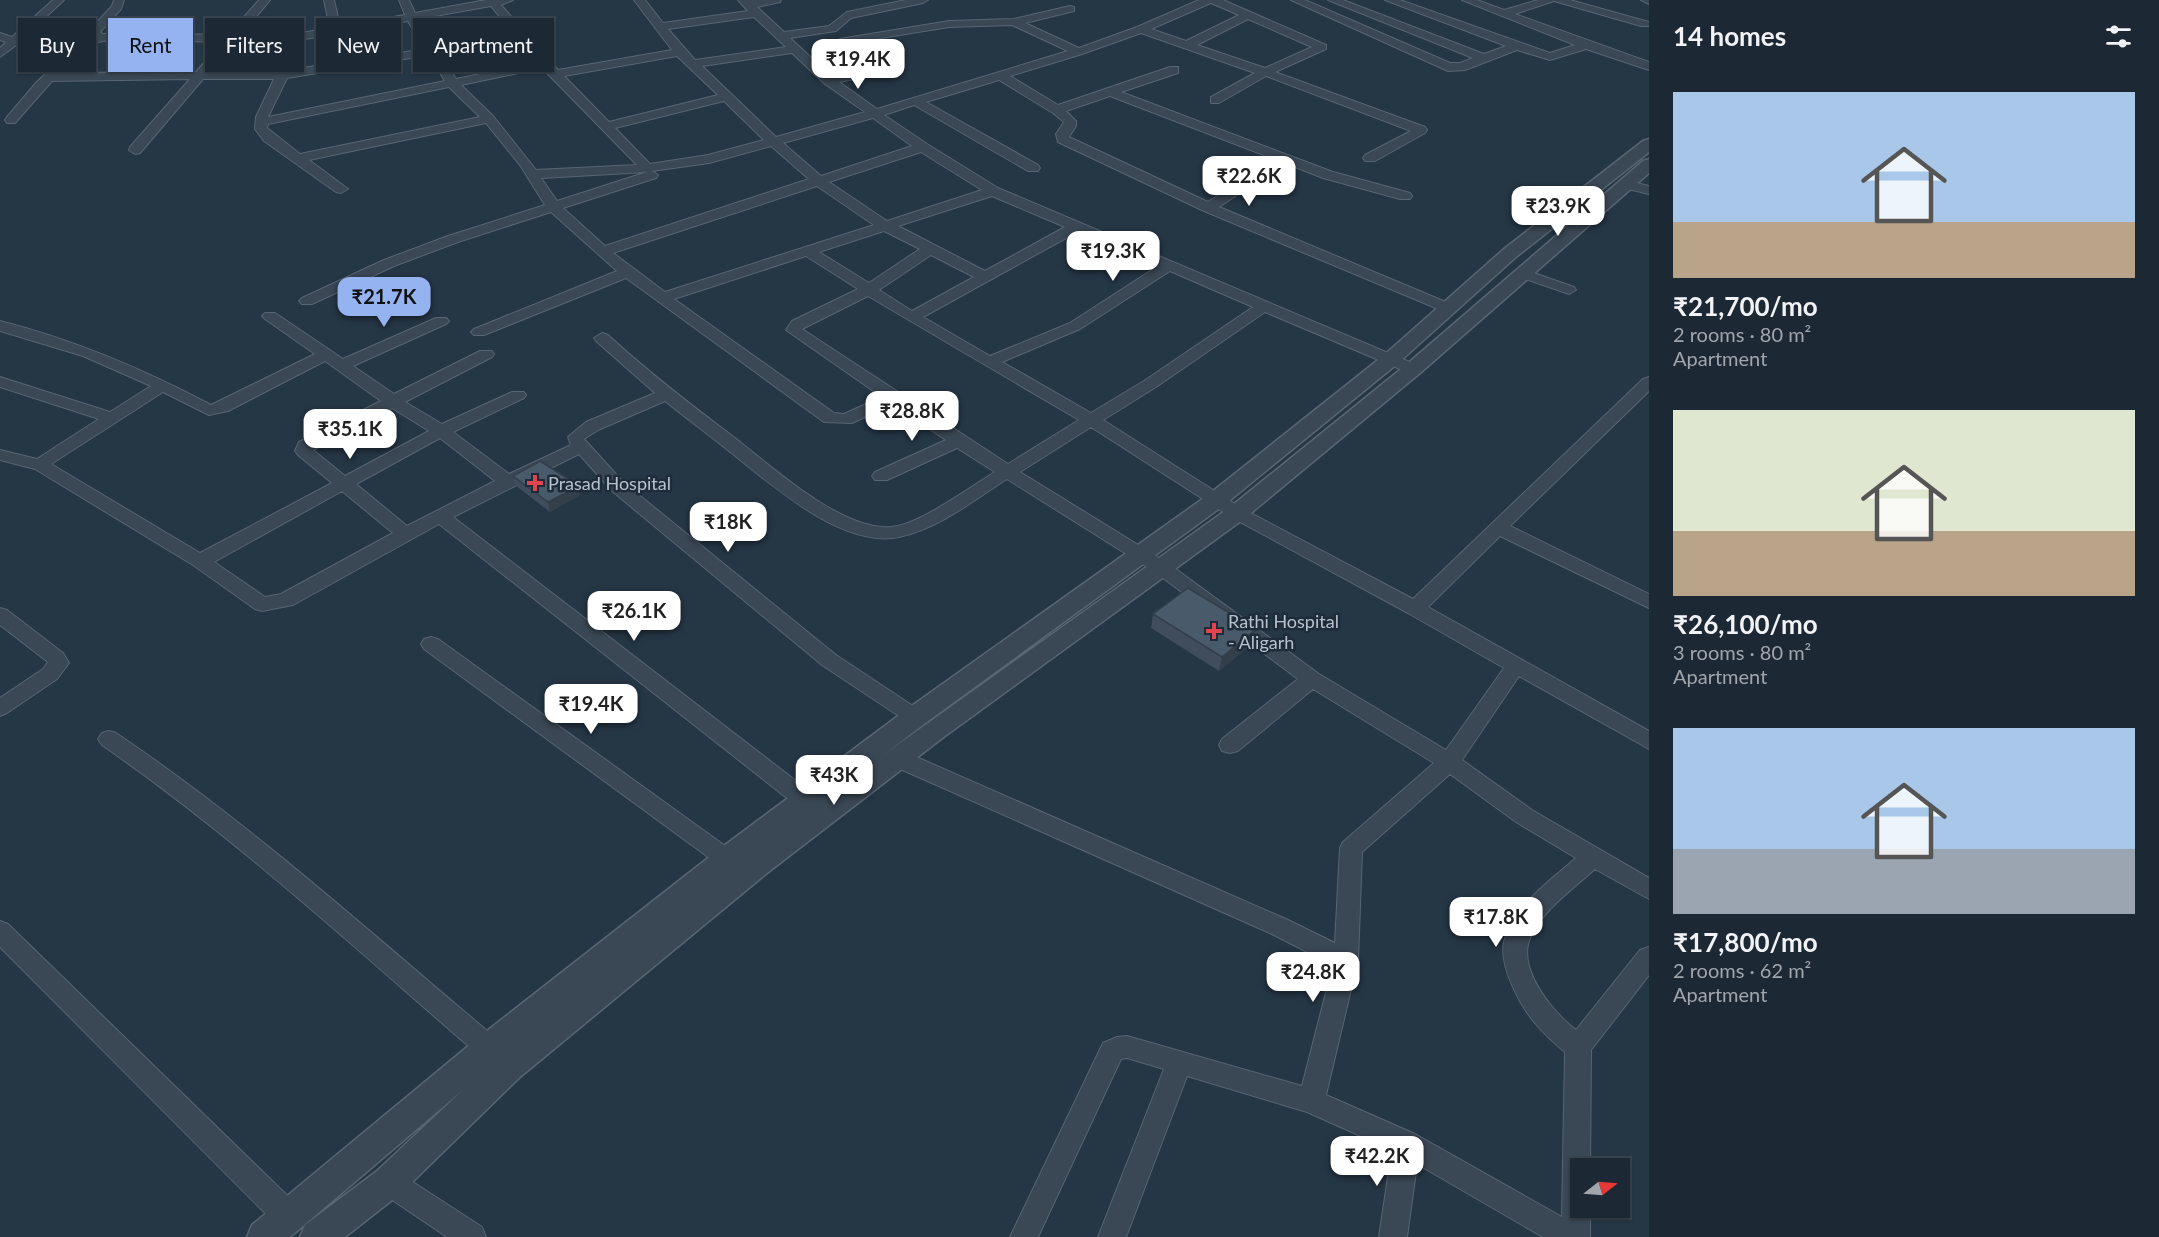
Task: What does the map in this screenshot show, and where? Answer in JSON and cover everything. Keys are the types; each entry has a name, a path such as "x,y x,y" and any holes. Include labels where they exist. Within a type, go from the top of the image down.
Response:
{"street":[{"path":"0,54 60,0"},
{"path":"99,37 94,32 117,7 119,0"},
{"path":"249,18 265,0"},
{"path":"329,0 333,18"},
{"path":"404,0 413,20"},
{"path":"401,19 508,0"},
{"path":"639,0 656,25 662,27 776,0"},
{"path":"781,36 832,28 847,15 923,0"},
{"path":"307,301 389,263 553,206 681,165 873,114 1078,52 1141,29 1208,0"},
{"path":"1214,0 1322,47 1265,72 1215,100"},
{"path":"1296,0 1448,67 1461,67 1517,46"},
{"path":"1333,0 1483,58"},
{"path":"1390,0 1550,57 1586,45"},
{"path":"1467,0 1649,66"},
{"path":"1504,14 1549,0"},
{"path":"1558,0 1645,24"},
{"path":"492,1 507,18"},
{"path":"749,6 829,81 922,147 993,191 1402,364"},
{"path":"844,41 950,24 1014,22 1070,9"},
{"path":"1185,46 1248,15"},
{"path":"1014,22 1078,52"},
{"path":"662,27 680,52 774,142 818,180 884,225 985,277"},
{"path":"1141,29 1421,130 1370,158"},
{"path":"0,36 18,43"},
{"path":"96,38 116,36 205,40"},
{"path":"693,64 795,49"},
{"path":"555,74 680,52"},
{"path":"49,77 282,75 413,54"},
{"path":"135,150 205,70"},
{"path":"829,81 881,70"},
{"path":"1057,110 1174,70"},
{"path":"11,120 54,72"},
{"path":"283,72 261,122 261,129 268,138 341,189"},
{"path":"446,72 453,84 489,119 533,174 553,206 627,272 662,298 830,418 846,419 892,398"},
{"path":"261,122 509,72"},
{"path":"555,74 647,168"},
{"path":"1001,76 1057,110 1070,121 1070,126 1062,134 1063,139 1209,208 1448,308"},
{"path":"1110,92 1328,175 1405,196"},
{"path":"607,126 727,97"},
{"path":"914,100 1033,168"},
{"path":"299,158 489,119"},
{"path":"1402,364 1448,308 1510,252 1649,144"},
{"path":"603,250 922,147"},
{"path":"1209,208 1285,157"},
{"path":"317,1237 389,1182 509,1067 757,865 1151,561 1227,506 1402,364 1471,317 1637,187 1649,164"},
{"path":"533,174 571,174 681,165"},
{"path":"662,298 993,191"},
{"path":"912,317 1077,226"},
{"path":"930,249 869,290 797,324 794,330 958,441 1151,561 1312,679 1449,762 1524,816 1649,891"},
{"path":"806,250 912,317 1091,420 1227,506 1415,608 1649,741"},
{"path":"991,361 1075,326 1169,265"},
{"path":"479,332 627,272"},
{"path":"1525,274 1569,290"},
{"path":"602,338 666,394 806,501 842,520 868,530 889,533 918,525 1007,472 1150,384 1265,305"},
{"path":"270,316 391,400 441,431 506,481"},
{"path":"341,366 441,321"},
{"path":"0,326 89,353 162,386 203,409 212,410 325,355"},
{"path":"404,533 304,451 305,446 391,400 486,354"},
{"path":"0,382 113,418"},
{"path":"1415,608 1649,382"},
{"path":"41,465 45,460 162,386"},
{"path":"200,561 441,431 518,394"},
{"path":"666,394 581,432 576,437 581,447 618,487 829,660 915,717"},
{"path":"881,476 958,441"},
{"path":"0,455 41,465 200,561 256,602 272,604 286,600 439,515 581,447"},
{"path":"439,515 805,800"},
{"path":"1499,528 1649,602"},
{"path":"264,1237 489,1048 727,859 915,717 1151,561"},
{"path":"0,615 59,663 50,674 0,708"},
{"path":"431,644 727,859"},
{"path":"1311,1101 1346,960 1351,848 1449,762 1516,666"},
{"path":"1230,745 1312,679"},
{"path":"109,739 173,783 239,835 489,1048"},
{"path":"897,758 1280,927 1346,960"},
{"path":"1578,1047 1547,1020 1529,994 1515,962 1519,934 1544,901 1594,856"},
{"path":"0,931 289,1217"},
{"path":"1576,1237 1578,1047 1649,957"},
{"path":"1024,1237 1112,1051 1127,1047 1311,1101 1406,1143 1570,1237"},
{"path":"1112,1237 1179,1063"},
{"path":"1393,1237 1406,1143"},
{"path":"389,1182 472,1237"}],"building":[{"path":"540,461 579,486 548,502 513,476"},
{"path":"1188,588 1256,629 1222,657 1153,614"}],"place":[{"name":"Prasad Hospital","path":"535,483"},
{"name":"Rathi Hospital - Aligarh","path":"1214,631"}]}
